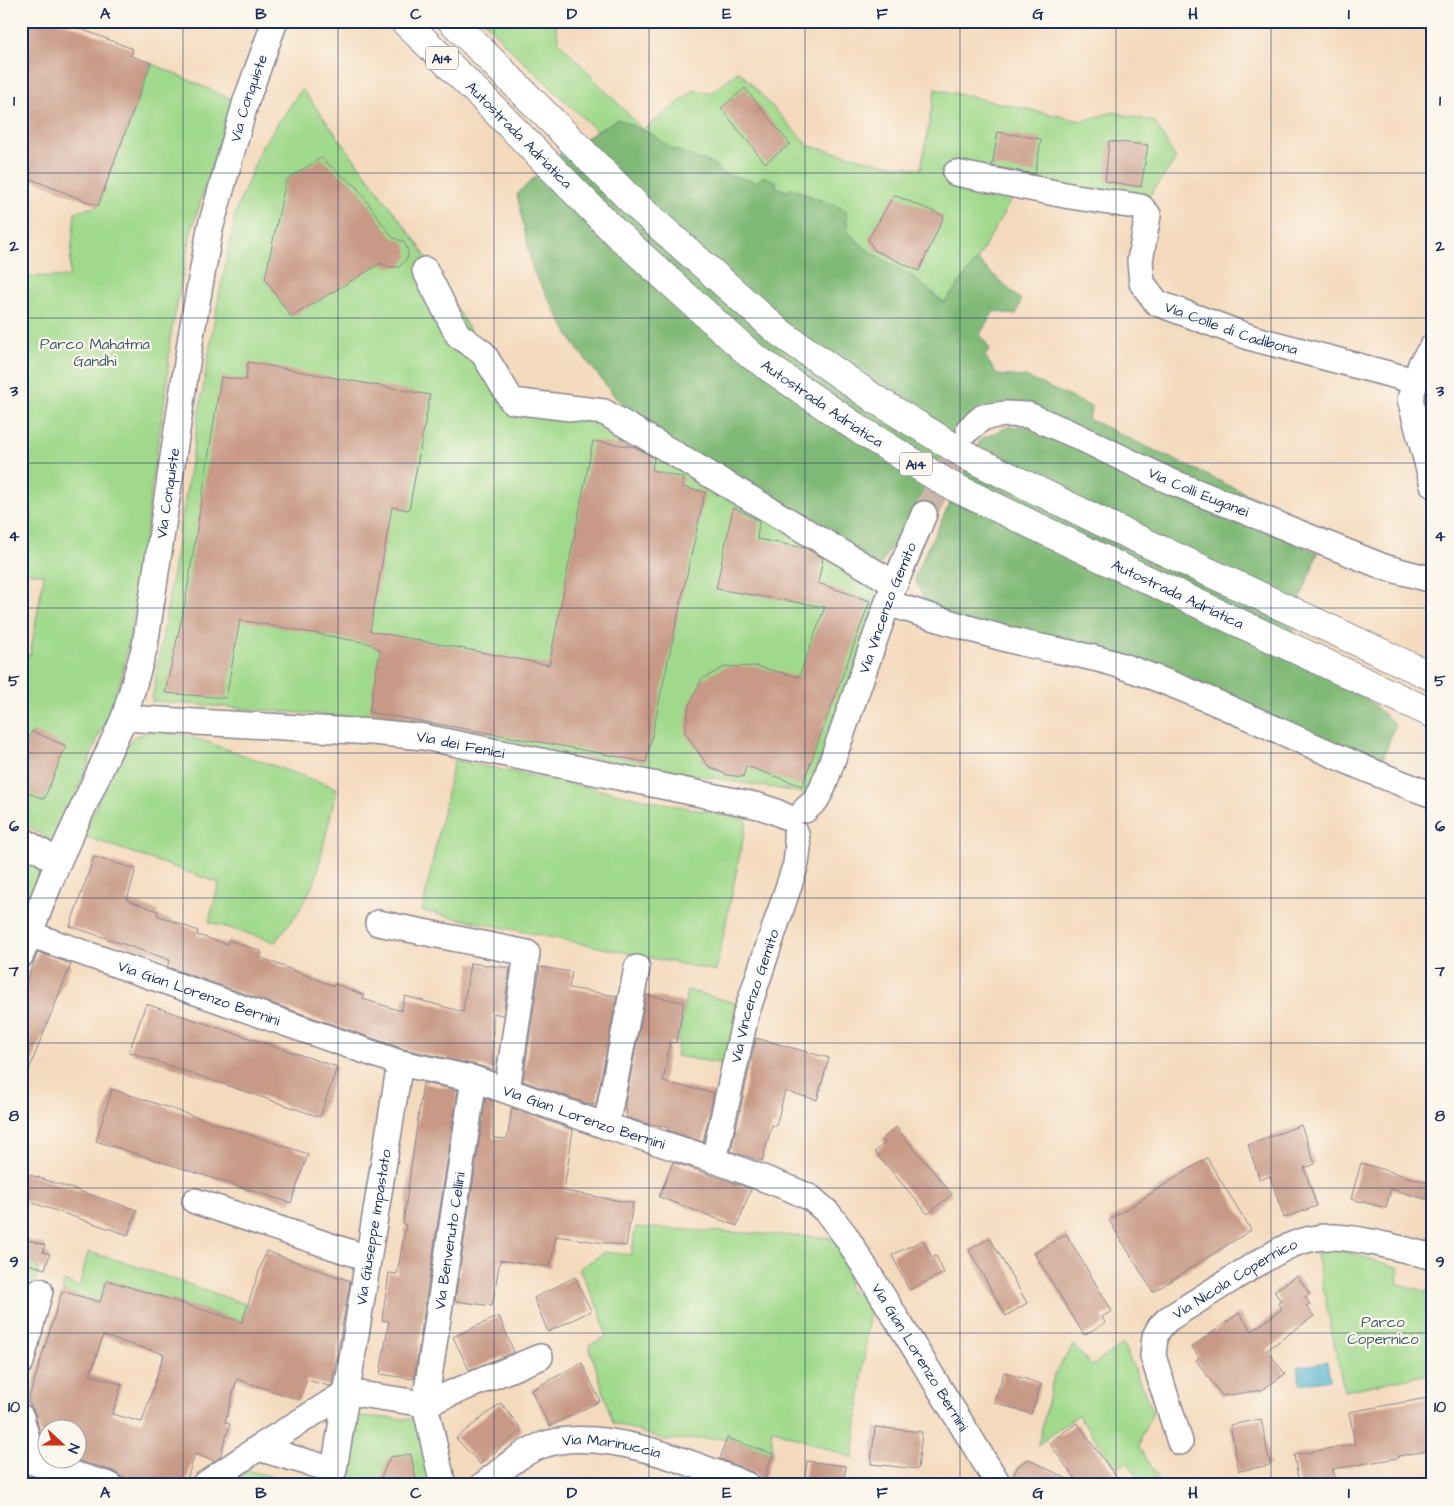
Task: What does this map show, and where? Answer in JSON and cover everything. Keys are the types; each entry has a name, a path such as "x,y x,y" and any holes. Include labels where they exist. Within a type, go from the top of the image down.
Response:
{"highway":[{"name":"Autostrada Adriatica","path":"404,21 614,231 752,355 860,430 948,484 1099,558 1433,714"},
{"name":"A14","path":"452,21 638,207 779,332 874,399 971,458 1110,526 1433,677"}],"street":[{"name":"Via Conquiste","path":"25,944 58,862 124,718 144,646 210,229 246,101 275,21"},
{"name":"Via Colle di Cadibona","path":"956,173 1070,196 1141,206 1148,216 1140,261 1142,283 1157,303 1252,338 1415,381"},
{"path":"425,270 458,335 483,353 512,401 604,412 892,593 1013,641 1083,655 1124,666 1355,765 1433,795"},
{"path":"1433,346 1421,364 1410,399 1433,485"},
{"name":"Via Colli Euganei","path":"969,429 983,417 1005,414 1028,415 1077,436 1167,480 1384,567 1433,580"},
{"name":"Via Vincenzo Gemito","path":"714,1160 746,1014 796,864 798,847 797,821 816,800 823,787 892,593 924,514"},
{"name":"Via dei Fenici","path":"124,718 372,732 424,737 759,806 797,821"},
{"path":"21,839 58,862"},
{"path":"378,923 527,952 507,1090"},
{"name":"Via Gian Lorenzo Bernini","path":"25,944 400,1062 474,1079 606,1126 714,1160 800,1193 817,1202 845,1235 999,1485"},
{"path":"606,1126 637,968"},
{"name":"Via Giuseppe Impastato","path":"258,1448 334,1470 400,1062"},
{"name":"Via Benvenuto Cellini","path":"443,1485 425,1404 474,1079"},
{"path":"195,1201 368,1258"},
{"name":"Via Nicola Copernico","path":"1180,1442 1153,1356 1155,1336 1168,1318 1276,1252 1309,1239 1326,1237 1350,1239 1408,1250 1433,1257"},
{"path":"21,1362 40,1291"},
{"path":"204,1485 258,1448 347,1392 425,1404 540,1357"},
{"path":"21,1417 33,1462 109,1485"},
{"name":"Via Marinuccia","path":"483,1485 527,1453 542,1446 560,1442 586,1440 646,1450 689,1463 747,1485"}],"green space":[{"path":"484,21 555,21 559,42 643,130 695,90 710,93 739,71 809,146 880,163 921,169 935,89 1081,121 1114,112 1155,122 1176,159 1141,207 1019,186 977,260 945,303 914,278 866,249 848,232 791,188 790,192 720,173 715,165 672,149 653,135 618,119 597,131 510,49"},
{"name":"Parco Mahatma Gandhi","path":"151,63 233,100 192,228 170,339 167,384 153,475 141,576 123,670 114,705 100,732 57,843 21,823 21,653 30,655 44,575 21,571 31,516 21,515 21,276 69,277 75,212 98,206"},
{"path":"302,89 418,244 512,401 604,412 888,579 809,794 556,752 424,723 152,701 215,316 236,211 262,146"},
{"path":"618,119 653,135 672,149 715,165 720,173 757,182 763,176 777,182 776,187 789,192 791,188 846,210 848,232 866,249 914,278 944,303 977,260 1021,300 1016,315 994,311 980,334 990,349 985,356 997,375 1026,377 1092,407 1088,419 1279,509 1267,519 1018,408 965,426 876,572 691,463 616,398 575,346 533,271 517,194 562,152"},
{"path":"1028,426 1318,553 1301,597 1293,633 1395,724 1378,774 1208,700 965,628 925,601 914,577 981,439 1008,427"},
{"path":"151,730 189,736 337,788 315,881 299,911 275,942 209,922 219,883 84,836 113,766 132,738"},
{"path":"454,760 747,820 716,971 422,911"},
{"path":"21,851 49,865 21,929"},
{"path":"687,990 739,1004 724,1064 676,1056"},
{"path":"636,1227 835,1238 848,1261 849,1291 871,1297 853,1458 771,1429 773,1454 727,1438 666,1440 613,1423 589,1345 606,1337 600,1312 579,1269 605,1252 631,1255"},
{"name":"Parco Copernico","path":"1333,1248 1399,1268 1397,1283 1433,1294 1433,1373 1344,1391 1316,1254"},
{"path":"88,1252 121,1261 248,1305 242,1322 107,1280 100,1302 62,1291 64,1281 79,1287"},
{"path":"21,1262 39,1268 21,1332"},
{"path":"1123,1344 1153,1412 1142,1435 1139,1447 1158,1477 1145,1484 1127,1462 1117,1468 1078,1415 1038,1445 1054,1375 1073,1345 1092,1366"},
{"path":"358,1416 419,1420 435,1485 344,1485"},
{"path":"21,1466 85,1485 21,1485"},
{"path":"242,1469 305,1485 222,1485"}],"water":[{"path":"1327,1362 1330,1379 1300,1384 1297,1367"}],"building":[{"path":"21,21 60,21 133,49 131,56 151,63 98,206 21,175"},
{"path":"745,88 790,144 765,163 721,108"},
{"path":"998,132 1041,139 1035,174 992,166"},
{"path":"1109,141 1148,145 1141,187 1105,181"},
{"path":"321,158 356,186 392,237 404,242 408,256 399,267 389,267 381,263 291,317 265,279 286,180"},
{"path":"894,195 944,216 919,271 874,250 868,239"},
{"path":"248,362 430,395 409,510 392,507 370,631 549,665 593,441 635,447 654,458 652,470 684,478 682,487 705,492 646,762 369,712 380,650 368,643 240,620 226,698 165,693 185,604 221,377 246,380"},
{"path":"733,507 759,521 757,539 805,548 823,558 818,583 870,601 802,786 746,766 743,777 727,775 708,766 685,733 689,705 702,679 725,667 755,666 799,677 825,607 716,589"},
{"path":"32,731 66,746 44,799 21,790 21,756"},
{"path":"94,857 136,869 127,900 158,911 157,915 198,931 197,935 227,944 228,940 261,951 259,957 334,986 335,984 364,995 363,999 401,1011 405,996 463,1012 470,963 510,968 503,1015 493,1013 493,1070 404,1049 167,967 170,960 70,926"},
{"path":"38,952 71,964 22,1087 21,994"},
{"path":"540,967 572,972 569,988 617,996 596,1105 585,1103 523,1081"},
{"path":"646,995 684,1002 676,1043 670,1042 663,1082 714,1093 703,1142 667,1130 667,1127 644,1123 626,1117 627,1110 624,1109"},
{"path":"146,1004 337,1067 320,1117 129,1052"},
{"path":"756,1038 829,1058 817,1100 785,1091 776,1126 772,1125 762,1161 731,1151"},
{"path":"423,1083 458,1090 414,1379 380,1374 389,1321 382,1320 389,1273 397,1274 406,1225 403,1224"},
{"path":"112,1089 308,1154 291,1203 96,1141"},
{"path":"486,1098 493,1101 493,1138 507,1139 512,1108 573,1130 564,1191 633,1203 626,1246 556,1236 550,1267 500,1260 492,1306 455,1301"},
{"path":"1301,1125 1315,1164 1304,1168 1317,1206 1284,1218 1270,1176 1260,1180 1248,1145"},
{"path":"896,1127 952,1194 928,1214 875,1152 885,1143 882,1139"},
{"path":"1207,1158 1251,1230 1153,1292 1109,1220"},
{"path":"673,1162 751,1189 737,1226 659,1197"},
{"path":"1361,1163 1433,1184 1433,1201 1391,1189 1386,1208 1351,1199"},
{"path":"21,1172 137,1210 128,1235 21,1199"},
{"path":"1066,1234 1112,1311 1102,1317 1105,1323 1084,1335 1034,1253"},
{"path":"21,1238 45,1245 43,1252 50,1254 45,1269 21,1262"},
{"path":"990,1238 1027,1303 1006,1316 969,1250"},
{"path":"923,1240 932,1258 936,1256 944,1273 909,1290 892,1255"},
{"path":"266,1251 350,1281 332,1385 329,1386 307,1380 299,1400 237,1379 225,1422 230,1424 220,1457 214,1461 195,1454 185,1485 147,1485 88,1463 88,1418 38,1418 38,1424 35,1413 28,1401 62,1291 100,1302 107,1280 242,1322","holes":["103,1336 164,1354 142,1422 112,1414 122,1384 90,1375"]},
{"path":"1297,1276 1310,1294 1305,1297 1310,1304 1306,1306 1314,1316 1267,1350 1285,1374 1262,1390 1222,1396 1196,1360 1199,1357 1192,1347 1239,1313 1252,1331 1282,1309 1278,1303 1281,1301 1274,1291"},
{"path":"575,1277 591,1311 548,1332 534,1298"},
{"path":"499,1316 514,1352 469,1370 453,1337"},
{"path":"582,1363 600,1401 550,1426 531,1390"},
{"path":"1004,1372 1041,1384 1031,1414 994,1402"},
{"path":"1433,1397 1433,1450 1333,1469 1336,1485 1299,1485 1294,1455 1355,1444 1349,1412"},
{"path":"501,1403 522,1430 480,1464 456,1438"},
{"path":"1261,1419 1270,1465 1239,1471 1230,1425"},
{"path":"1077,1423 1122,1485 1080,1485 1049,1443"},
{"path":"875,1427 922,1432 918,1469 871,1464"},
{"path":"727,1438 773,1454 762,1485 759,1477 753,1472 720,1459"},
{"path":"411,1454 417,1485 377,1485 390,1457"},
{"path":"1028,1459 1079,1485 1021,1485 1014,1474 1018,1466"},
{"path":"807,1461 846,1466 843,1485 804,1485"}],"tunnel":[{"path":"924,514 967,432"}]}
